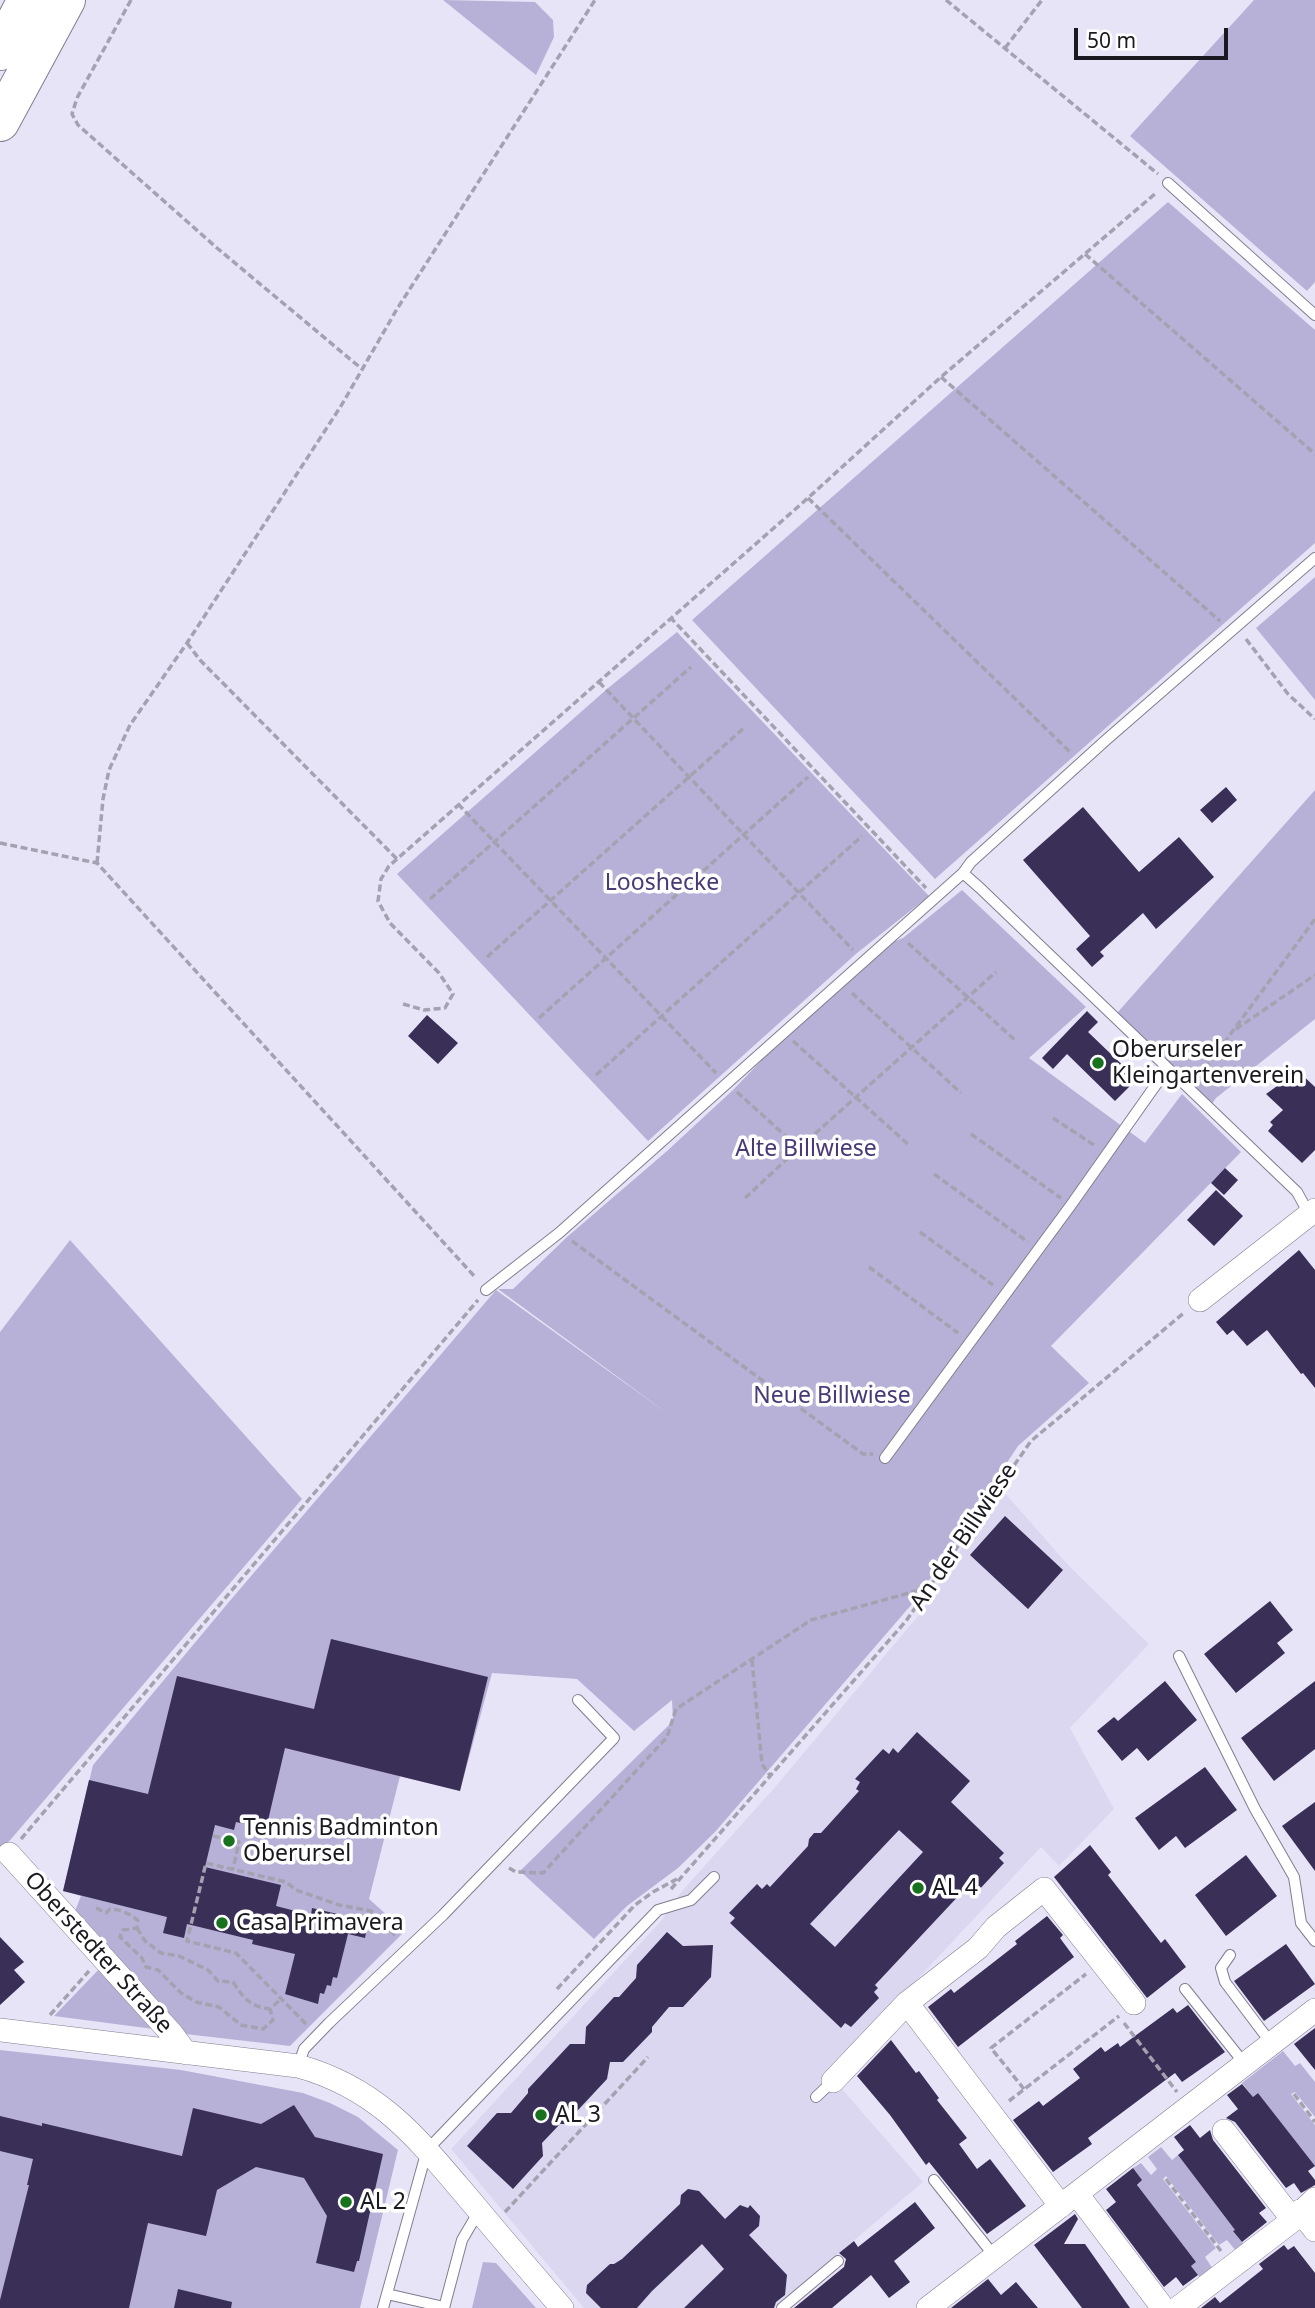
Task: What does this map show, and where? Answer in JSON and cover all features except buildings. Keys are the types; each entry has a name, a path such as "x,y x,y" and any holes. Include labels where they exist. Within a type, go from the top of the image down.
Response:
{"highway":[{"path":"0,51 27,0"},
{"path":"0,122 66,0"}],"street":[{"path":"1200,1300 1313,1215"},
{"name":"Oberstedter Straße","path":"9,1854 172,2034 186,2053"},
{"path":"833,2081 907,2003 978,1948 996,1927 1044,1889 1101,1962 1126,2010"},
{"path":"907,2003 991,2114 1163,2308"},
{"path":"928,2308 1315,2010"},
{"name":"Oberstedter Straße","path":"0,2030 298,2066 342,2082 364,2094 398,2120 427,2150 562,2308"},
{"path":"1224,2131 1303,2210 1315,2230"},
{"path":"1178,2308 1303,2210"}],"lane":[{"path":"1168,183 1315,315"},
{"path":"486,1290 559,1233 963,873 971,862 1315,558"},
{"path":"963,873 1297,1192 1313,1215"},
{"path":"886,1458 1167,1069"},
{"path":"1179,1656 1255,1809 1294,1877 1301,1923 1315,1941"},
{"path":"298,2066 304,2049 496,1860 614,1738 578,1700"},
{"path":"383,2308 427,2150 658,1910 691,1900 714,1877"},
{"path":"1230,1955 1221,1968 1225,1982 1271,2043"},
{"path":"1185,1989 1244,2063"},
{"path":"816,2097 833,2081"},
{"path":"934,2180 995,2257"},
{"path":"387,2294 444,2308 462,2240 485,2219"},
{"path":"782,2308 838,2261"}],"path":[{"path":"131,0 77,98 72,114 78,125 217,248 362,369"},
{"path":"97,863 103,799 109,770 130,725 187,643 341,407 397,309 595,0"},
{"path":"403,1004 424,1010 445,1008 453,994 439,973 390,923 378,901 381,879 397,859 808,498 941,377 1168,183 946,0"},
{"path":"1005,48 1042,0"},
{"path":"1085,254 1315,454"},
{"path":"941,377 1232,631 1243,635 1288,694 1315,719"},
{"path":"808,498 1082,763"},
{"path":"670,617 935,898"},
{"path":"187,643 200,660 397,859"},
{"path":"430,900 691,667"},
{"path":"599,682 864,961"},
{"path":"487,957 746,727"},
{"path":"539,1018 807,777"},
{"path":"458,804 718,1076 799,1148"},
{"path":"596,1076 862,836"},
{"path":"0,843 97,863 486,1290 9,1854"},
{"path":"1189,1090 1315,919"},
{"path":"897,931 1016,1041"},
{"path":"745,1198 996,972"},
{"path":"1232,1032 1315,975"},
{"path":"848,989 961,1093"},
{"path":"792,1040 910,1146"},
{"path":"1053,1118 1107,1154"},
{"path":"971,1134 1071,1205"},
{"path":"934,1174 1038,1250"},
{"path":"920,1232 1006,1294"},
{"path":"559,1233 863,1454 886,1458"},
{"path":"869,1267 971,1342"},
{"name":"An der Billwiese","path":"658,1910 679,1878 906,1621 1031,1441 1200,1300"},
{"path":"496,1860 516,1872 543,1873 667,1737 676,1709 811,1620 929,1588"},
{"path":"752,1659 762,1764 771,1777"},
{"path":"212,1836 239,1842 233,1869"},
{"path":"317,2036 236,1953 187,1941 206,1863 286,1882 296,1890 339,1906 371,1912 407,1948"},
{"path":"96,1908 106,1913 114,1909 135,1917 138,1921 137,1928 145,1941 161,1953 179,1956 208,1970 218,1981 233,1982 241,1996 251,2004 270,2010"},
{"path":"137,1928 123,1930 120,1937 142,1958 146,1967 158,1970 181,1993 196,2002 219,2007 241,2025 251,2027 262,2029 269,2025 273,2020 270,2010"},
{"path":"33,2035 102,1956"},
{"path":"1024,2089 991,2048 1101,1962"},
{"path":"270,2010 281,1999"},
{"path":"991,2114 1126,2010 1188,2107"},
{"path":"485,2219 648,2057"},
{"path":"1294,2094 1315,2122"},
{"path":"1166,2179 1233,2266"}],"shaded area":[{"path":"1003,1491 1069,1566 1149,1644 1070,1728 1114,1809 1059,1866 1041,1847 829,2074 923,2182 774,2308 584,2308 451,2149 661,1921 682,1891 776,1786 922,1611 957,1555"}],"green space":[{"path":"443,0 535,2 553,20 554,37 536,75"},
{"path":"1254,0 1315,0 1315,282 1307,291 1130,136"},
{"path":"1168,202 1315,330 1315,543 935,879 692,620"},
{"path":"1315,577 1315,700 1256,628"},
{"name":"Looshecke","path":"677,632 929,896 857,953 648,1141 397,874 607,689"},
{"path":"1315,790 1315,1019 1212,1104 1117,1013"},
{"path":"962,890 1086,1007 1029,1058 1145,1143 1182,1094 1241,1152 1051,1346 1089,1383 1018,1446 918,1597 715,1832 678,1868 627,1906 594,1939 520,1871 673,1721 672,1700 634,1731 577,1679 492,1673 460,1791 400,1776 369,1899 405,1931 290,2046 185,2034 75,1911 81,1896 63,1891 93,1765 496,1290 671,1416 498,1289 513,1289 567,1237 667,1151 734,1089 779,1042 888,944 903,938"},
{"path":"70,1240 302,1499 0,1852 0,1332"},
{"path":"103,1965 161,2030 54,2016"},
{"path":"0,2050 181,2070 303,2093 358,2117 398,2150 360,2308 0,2308"},
{"path":"1283,2051 1295,2066 1300,2063 1315,2082 1315,2117 1295,2092 1291,2094 1315,2125 1315,2167 1258,2093 1253,2097 1242,2083"},
{"path":"1161,2147 1172,2160 1178,2155 1245,2246 1236,2251 1227,2240 1219,2245 1166,2176 1163,2179 1216,2248 1205,2257 1213,2269 1201,2279 1191,2266 1196,2262 1137,2186 1140,2183 1133,2168 1141,2163 1151,2175 1157,2169 1148,2157"},
{"path":"483,2262 496,2263 536,2308 472,2308"}],"place":[{"name":"Oberurseler Kleingartenverein","path":"1098,1063"},
{"name":"Tennis Badminton Oberursel","path":"229,1841"},
{"name":"AL 4","path":"918,1888"},
{"name":"Casa Primavera","path":"222,1923"},
{"name":"AL 3","path":"541,2115"},
{"name":"AL 2","path":"346,2202"}],"park label":[{"name":"Alte Billwiese","path":"806,1149"},
{"name":"Neue Billwiese","path":"832,1396"}]}
